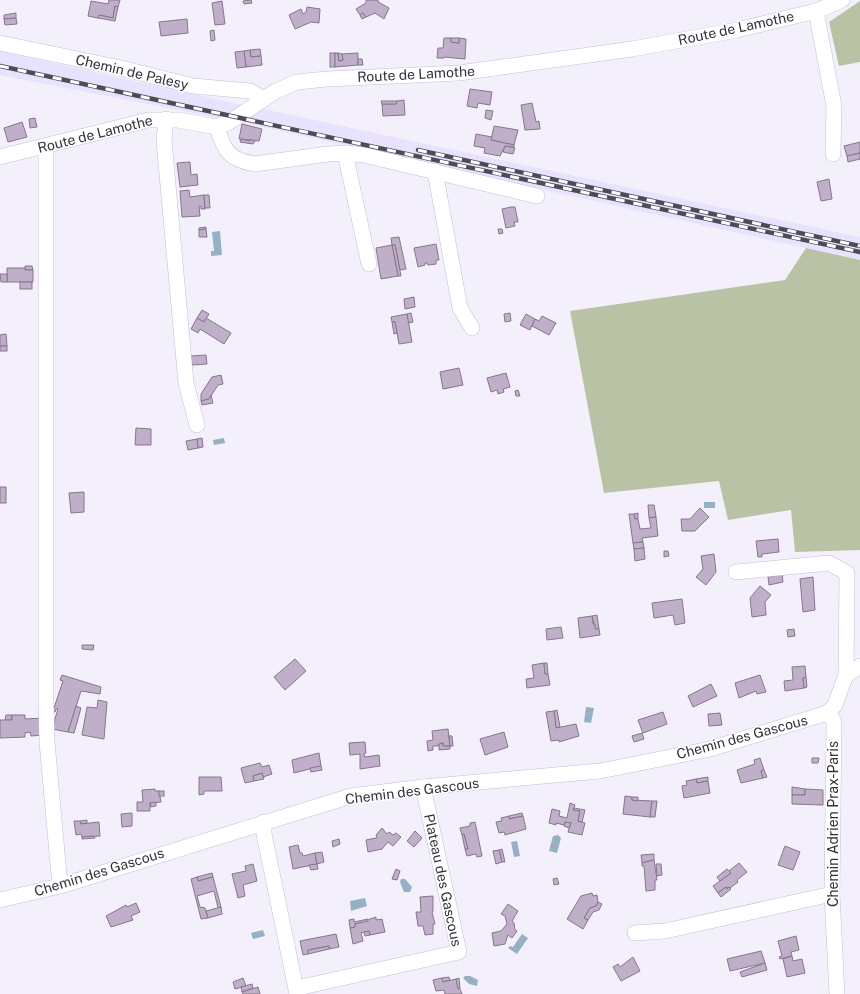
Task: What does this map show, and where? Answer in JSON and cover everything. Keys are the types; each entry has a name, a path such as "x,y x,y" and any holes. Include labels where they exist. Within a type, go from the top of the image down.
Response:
{"street":[{"name":"Route de Lamothe","path":"0,157 131,123 166,119 216,127 231,121 287,86 309,80 478,71 668,43 737,30 816,11 842,0"},
{"path":"816,11 834,106 833,154"},
{"name":"Chemin de Palesy","path":"0,43 121,68 193,86 250,91 264,99"},
{"path":"166,119 164,141 186,383 197,425"},
{"path":"216,127 224,150 234,158 244,162 255,164 345,153 364,155 537,196"},
{"path":"46,146 46,702 48,750 60,886"},
{"path":"345,153 368,264"},
{"path":"435,171 460,308 472,328"},
{"path":"736,572 829,563 847,573 846,675 835,705 829,711"},
{"path":"846,675 860,666"},
{"name":"Chemin des Gascous","path":"0,900 60,886 351,796 423,787 600,771 710,749 829,711"},
{"name":"Chemin Adrien Prax-Paris","path":"829,711 834,723 832,894 838,994"},
{"name":"Plateau des Gascous","path":"264,822 264,834 297,991 459,952 423,787"},
{"path":"635,933 665,931 832,894"}],"shaded area":[{"path":"0,51 243,105 224,119 0,75"},
{"path":"259,108 860,237 860,260 240,122"}],"green space":[{"path":"860,1 860,62 839,66 829,22"},
{"path":"806,248 860,260 860,550 795,552 791,510 728,520 719,481 604,493 570,311 785,280"}],"water":[{"path":"220,231 222,255 211,256 211,251 214,251 212,232"},
{"path":"224,438 225,443 214,445 213,440"},
{"path":"704,502 715,502 715,508 704,508"},
{"path":"586,707 594,708 591,723 584,722"},
{"path":"558,835 561,838 557,853 549,851 553,836"},
{"path":"517,841 520,856 514,857 511,842"},
{"path":"401,879 405,879 412,887 410,892 404,892 400,882"},
{"path":"365,898 367,906 351,911 350,901"},
{"path":"263,930 265,936 253,939 251,933"},
{"path":"522,934 528,938 517,954 508,948 510,946 513,947"},
{"path":"465,976 470,976 478,980 477,986 469,984 463,978"}],"building":[{"path":"109,0 120,0 118,7 115,6 113,18 99,15 98,18 88,16 91,1 108,4"},
{"path":"251,0 252,3 244,4 243,1"},
{"path":"366,0 378,0 378,2 389,8 384,19 375,13 366,17 363,13 360,15 356,9 366,3"},
{"path":"222,1 225,24 215,25 212,3"},
{"path":"115,6 118,7 115,21 98,18 99,15 113,18"},
{"path":"307,7 320,9 319,23 311,22 295,29 289,15 301,9 303,14 306,12"},
{"path":"16,13 16,18 4,19 4,15"},
{"path":"363,13 366,17 362,19 360,15"},
{"path":"16,18 17,24 5,25 4,19"},
{"path":"187,19 188,33 161,36 159,22"},
{"path":"214,30 215,40 211,41 210,31"},
{"path":"444,38 451,38 451,42 459,43 459,38 466,39 465,59 444,57 437,58 438,48 443,48"},
{"path":"451,38 459,38 459,43 451,42"},
{"path":"260,49 261,56 251,57 250,50"},
{"path":"250,50 251,57 261,56 262,65 246,67 244,51"},
{"path":"244,51 246,67 237,68 235,52"},
{"path":"330,53 335,53 335,67 330,67"},
{"path":"335,53 338,53 339,61 343,60 342,54 358,53 358,65 335,67"},
{"path":"338,53 342,54 343,60 339,61"},
{"path":"358,59 362,59 363,65 358,65"},
{"path":"470,89 492,92 490,105 478,103 477,108 467,106"},
{"path":"404,100 405,115 383,116 382,104 396,104 397,101"},
{"path":"381,101 397,101 396,104 382,104"},
{"path":"532,103 536,122 539,121 540,129 525,130 521,105"},
{"path":"486,110 493,111 491,120 485,118"},
{"path":"35,118 37,127 30,128 29,119"},
{"path":"22,122 27,137 8,142 4,128"},
{"path":"242,124 262,129 259,141 239,139"},
{"path":"494,126 518,130 514,145 491,140"},
{"path":"476,134 492,137 491,140 514,145 514,147 505,146 500,156 484,153 485,148 474,146"},
{"path":"241,139 250,141 250,139 255,141 253,144 240,142"},
{"path":"860,142 860,153 847,156 844,146"},
{"path":"505,146 515,148 513,154 503,152"},
{"path":"860,153 860,159 848,162 847,156"},
{"path":"190,162 191,175 197,174 198,185 180,187 177,163"},
{"path":"829,179 832,199 821,201 817,182"},
{"path":"189,190 190,197 204,195 205,209 201,209 201,206 199,206 200,216 182,217 180,191"},
{"path":"204,195 209,195 210,208 205,208"},
{"path":"515,207 518,222 514,222 515,226 506,228 502,209"},
{"path":"206,227 206,229 199,230 199,228"},
{"path":"206,229 207,237 199,237 199,230"},
{"path":"498,229 502,229 503,233 499,234"},
{"path":"399,237 406,269 400,270 395,245 392,245 391,238"},
{"path":"436,244 439,260 436,260 436,264 428,265 425,263 425,265 418,267 414,248"},
{"path":"392,245 395,245 401,276 398,276"},
{"path":"392,245 398,276 381,279 376,248"},
{"path":"25,266 32,266 33,270 25,270"},
{"path":"7,268 25,268 25,270 33,270 33,282 7,282"},
{"path":"0,274 7,274 7,282 1,282"},
{"path":"20,282 32,282 32,289 20,289"},
{"path":"414,297 415,307 405,309 404,299"},
{"path":"202,310 209,314 204,322 197,318"},
{"path":"411,313 413,322 408,323 407,314"},
{"path":"510,313 511,321 505,322 504,314"},
{"path":"407,314 412,342 399,344 395,322 392,322 391,317"},
{"path":"526,314 535,319 530,330 520,325"},
{"path":"542,316 556,323 549,335 532,326 535,319 539,321"},
{"path":"197,318 204,322 206,318 231,333 224,344 200,329 198,333 191,329"},
{"path":"392,322 395,322 397,333 394,334"},
{"path":"6,334 7,346 0,346 0,335"},
{"path":"0,346 7,346 7,351 0,351"},
{"path":"206,355 207,364 192,365 191,356"},
{"path":"459,368 463,385 443,389 440,372"},
{"path":"506,373 510,387 503,389 504,392 498,394 497,390 491,392 487,378"},
{"path":"221,375 223,384 218,385 209,399 201,401 201,394 212,377"},
{"path":"518,390 520,396 516,396 515,391"},
{"path":"211,395 213,403 202,405 201,401 209,399"},
{"path":"136,428 151,429 151,445 135,445"},
{"path":"202,438 203,447 198,448 197,439"},
{"path":"197,439 198,448 188,450 186,441"},
{"path":"0,487 6,487 6,503 0,503"},
{"path":"84,492 84,512 71,513 69,493"},
{"path":"648,505 654,505 656,517 649,518"},
{"path":"700,508 709,517 695,531 682,531 681,519 690,519"},
{"path":"638,513 638,519 635,519 634,514"},
{"path":"629,514 634,514 635,519 638,519 640,529 651,528 649,518 656,517 658,536 642,538 643,542 633,543"},
{"path":"778,539 779,552 762,554 762,557 758,557 756,541"},
{"path":"643,542 644,548 634,549 633,543"},
{"path":"644,548 645,559 635,561 634,549"},
{"path":"664,551 668,551 669,556 664,557"},
{"path":"714,554 716,572 706,585 696,577 703,569 701,556"},
{"path":"782,574 783,582 769,585 768,577"},
{"path":"813,577 815,610 803,612 800,579"},
{"path":"760,586 771,595 765,602 766,615 752,617 750,598"},
{"path":"682,599 685,623 675,625 673,615 654,618 652,603"},
{"path":"597,615 599,629 595,629 592,616"},
{"path":"592,616 595,629 599,629 600,635 580,638 578,618"},
{"path":"561,627 563,638 547,640 546,629"},
{"path":"794,629 795,636 788,637 787,630"},
{"path":"82,645 94,645 93,650 82,649"},
{"path":"295,659 306,671 285,690 274,677"},
{"path":"544,663 545,674 548,674 550,685 527,688 526,679 534,678 532,665"},
{"path":"544,663 547,663 548,674 545,674"},
{"path":"805,666 806,677 803,678 804,688 785,691 784,681 793,680 792,667"},
{"path":"62,675 101,687 100,694 81,691 68,732 52,729 58,709 56,709 55,712 53,711 63,681 60,680"},
{"path":"760,675 766,692 757,694 756,691 739,698 735,683"},
{"path":"806,677 807,687 804,688 803,678"},
{"path":"711,684 717,696 693,707 688,696"},
{"path":"98,700 107,702 104,739 82,735 87,707 97,708"},
{"path":"76,706 81,708 74,733 68,732"},
{"path":"557,710 560,727 556,728 554,711"},
{"path":"554,711 556,728 576,724 579,736 559,742 559,740 551,741 546,712"},
{"path":"663,712 667,724 643,733 638,720"},
{"path":"720,713 722,725 709,726 708,714"},
{"path":"6,715 12,715 12,720 5,720"},
{"path":"12,715 25,715 25,719 43,718 43,735 31,736 30,732 25,733 25,737 0,738 0,720 12,720"},
{"path":"448,729 450,746 443,746 443,743 439,744 438,746 433,746 433,750 428,751 427,741 433,740 432,731"},
{"path":"504,732 508,747 485,755 480,739"},
{"path":"642,733 644,739 634,742 632,736"},
{"path":"449,736 452,736 453,746 450,746"},
{"path":"365,742 365,757 379,755 380,766 360,769 360,754 350,755 349,743"},
{"path":"443,743 443,746 450,746 450,749 439,750 439,744"},
{"path":"319,753 321,766 294,773 292,760"},
{"path":"760,758 764,770 761,771 763,778 741,783 737,770 755,764 754,760"},
{"path":"812,758 819,758 818,763 812,763"},
{"path":"260,763 262,767 269,765 272,774 263,777 262,773 253,776 254,781 245,783 241,768"},
{"path":"321,766 322,770 311,772 310,768"},
{"path":"764,770 767,777 763,778 761,771"},
{"path":"262,773 264,779 254,781 253,776"},
{"path":"199,777 221,777 222,791 204,791 204,794 199,795"},
{"path":"708,777 708,781 697,783 696,779"},
{"path":"696,779 697,783 708,781 710,793 684,798 682,786 687,785 686,781"},
{"path":"792,787 805,789 805,795 792,795"},
{"path":"155,789 155,791 159,791 161,802 150,803 150,811 137,811 137,802 143,802 142,790"},
{"path":"805,789 823,790 823,805 792,804 792,795 805,795"},
{"path":"159,791 164,791 164,796 159,796"},
{"path":"625,796 632,797 632,800 652,801 650,817 623,814"},
{"path":"632,797 638,797 638,801 632,800"},
{"path":"652,801 657,801 655,817 650,817"},
{"path":"156,802 156,806 151,807 150,803"},
{"path":"570,803 575,805 573,810 580,811 578,821 585,823 582,835 568,832 571,823 565,822 564,825 556,823 556,825 549,823 552,809 560,811 559,816 567,818"},
{"path":"574,808 585,810 582,822 578,821 580,811 573,810"},
{"path":"132,813 132,826 122,827 121,814"},
{"path":"522,813 523,816 509,819 509,816"},
{"path":"509,816 509,819 523,816 526,829 505,835 504,832 499,833 496,822 502,821 501,818"},
{"path":"87,820 87,823 81,824 80,821"},
{"path":"74,821 80,821 81,824 99,822 100,836 82,837 81,834 76,835"},
{"path":"475,822 482,856 477,857 476,854 467,856 465,849 468,849 464,834 462,835 460,828 470,826 470,823"},
{"path":"565,822 571,823 569,828 564,826"},
{"path":"382,828 387,834 389,832 393,835 396,833 401,837 393,846 388,842 382,849 368,852 366,840 376,838 376,835"},
{"path":"415,831 422,838 414,847 407,841"},
{"path":"464,834 468,849 465,849 462,835"},
{"path":"94,836 95,838 82,839 82,837"},
{"path":"339,839 340,844 333,847 332,841"},
{"path":"298,845 300,853 302,853 303,856 315,853 317,864 293,869 289,847"},
{"path":"785,846 800,852 793,870 778,865"},
{"path":"502,849 505,862 502,862 499,850"},
{"path":"499,850 502,862 496,864 493,851"},
{"path":"322,852 324,862 317,864 315,853"},
{"path":"654,854 654,860 642,863 641,855"},
{"path":"654,860 657,880 655,880 655,890 646,891 644,866 642,866 642,863"},
{"path":"739,863 747,872 730,888 726,887 718,893 713,886 731,873 729,871"},
{"path":"253,864 257,881 243,885 245,896 238,898 232,874 246,871 245,866"},
{"path":"317,864 318,869 311,870 309,865"},
{"path":"656,864 661,864 662,875 657,876"},
{"path":"396,869 400,871 397,880 392,879"},
{"path":"727,869 731,873 720,881 717,877"},
{"path":"212,873 213,877 198,881 197,877"},
{"path":"197,877 198,881 213,877 221,907 218,908 214,891 197,896 200,907 205,908 208,918 201,919 191,879"},
{"path":"557,878 559,884 554,885 553,879"},
{"path":"726,887 727,889 729,887 731,889 721,897 718,893"},
{"path":"592,893 593,896 597,895 598,902 596,906 590,908 584,918 588,920 583,929 567,919 581,896"},
{"path":"433,896 432,912 435,924 433,924 433,934 425,935 423,926 418,926 416,912 421,912 420,897"},
{"path":"598,902 602,904 599,910 593,912 588,920 584,918 590,908 596,906"},
{"path":"136,903 140,912 131,916 133,920 111,927 106,916 126,905 127,907"},
{"path":"508,904 518,911 512,921 514,923 515,930 517,931 512,938 508,935 505,944 494,946 492,933 501,931 507,924 505,916 501,914"},
{"path":"221,907 222,914 208,918 206,911"},
{"path":"376,917 376,920 382,919 385,932 370,935 369,931 361,933 363,941 353,944 350,928 355,927 355,924"},
{"path":"354,919 354,922 368,919 368,921 355,924 355,927 350,928 349,920"},
{"path":"369,931 370,935 365,936 364,932"},
{"path":"336,934 339,947 329,949 329,946 308,950 308,954 303,955 300,941"},
{"path":"796,936 799,950 791,952 792,956 780,959 779,957 782,956 778,941"},
{"path":"329,946 329,949 308,954 308,950"},
{"path":"761,951 765,963 730,971 727,959"},
{"path":"792,956 793,961 802,959 805,973 787,977 783,959"},
{"path":"633,957 640,971 621,981 613,967 618,964 620,967"},
{"path":"765,963 767,970 742,977 740,972"},
{"path":"449,977 450,980 443,982 442,978"},
{"path":"243,978 246,986 235,989 233,982"},
{"path":"442,978 443,982 456,979 462,994 445,994 444,990 436,991 433,980"},
{"path":"459,978 460,988 458,989 456,979"},
{"path":"252,984 253,988 242,992 241,987"},
{"path":"258,987 260,994 243,994 242,992"}],"railway":[{"path":"0,66 860,252"},
{"path":"418,150 860,246"}]}
